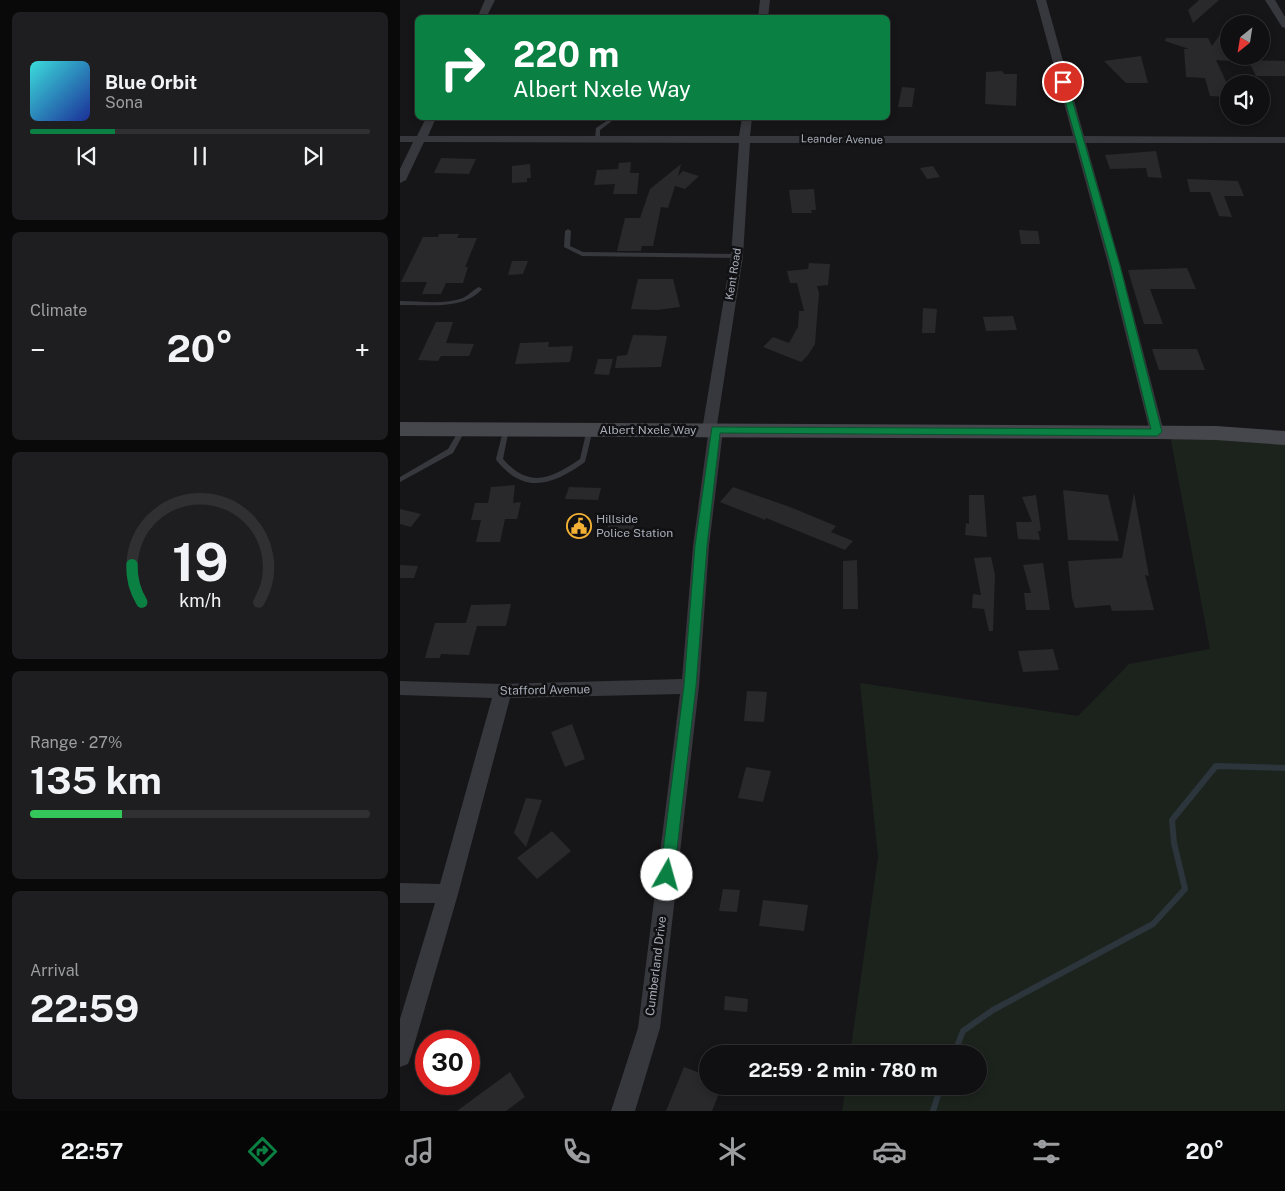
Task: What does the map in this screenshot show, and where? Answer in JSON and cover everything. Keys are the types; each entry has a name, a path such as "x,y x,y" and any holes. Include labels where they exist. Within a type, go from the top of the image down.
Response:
{"main road":[{"name":"Albert Nxele Way","path":"400,429 1157,432 1216,433 1285,438"}],"street":[{"path":"482,15 490,0"},
{"path":"764,15 766,0"},
{"path":"1040,0 1115,266 1157,432"},
{"path":"1270,0 1285,26"},
{"path":"400,180 430,120"},
{"name":"Kent Road","path":"712,430 740,228 744,138 747,120"},
{"name":"Leander Avenue","path":"400,139 1285,140"},
{"name":"Cumberland Drive","path":"623,1111 649,1028 690,686 712,430"},
{"name":"Stafford Avenue","path":"400,688 503,691 690,686"},
{"path":"400,1056 448,894 503,691"},
{"path":"400,893 448,894"}],"lane":[{"path":"597,138 598,129 611,120"},
{"path":"568,231 567,247 582,254 736,256"},
{"path":"400,303 460,301 475,296 479,289"},
{"path":"400,480 451,451 463,429"},
{"path":"506,429 498,459 515,477 534,480 550,480 567,472 583,460 590,429"}],"shaded area":[{"path":"1170,435 1285,441 1285,1111 842,1111 845,1095 987,1095 987,1045 851,1045 878,857 860,683 1078,716 1129,664 1210,649"}],"building":[{"path":"1199,0 1219,0 1193,23 1188,10"},
{"path":"1220,34 1220,60 1216,60 1223,75 1220,75 1220,97 1210,96 1205,78 1186,77 1184,49 1189,49 1165,41 1166,38 1208,38 1212,46"},
{"path":"1141,56 1148,83 1126,83 1104,61"},
{"path":"1270,61 1285,61 1285,76 1256,75 1250,65 1270,65"},
{"path":"1002,71 1004,74 1017,74 1016,106 985,104 986,72"},
{"path":"902,87 915,88 912,107 898,107"},
{"path":"1156,151 1162,178 1148,177 1146,168 1110,169 1105,155"},
{"path":"441,158 476,159 469,174 434,173"},
{"path":"631,162 630,173 639,173 637,194 613,194 615,184 594,185 597,170 618,169 619,163"},
{"path":"530,164 531,178 527,178 527,182 512,183 512,166"},
{"path":"681,164 678,176 683,171 699,176 685,189 675,186 668,208 661,207 653,246 642,246 641,251 617,251 625,218 640,218 650,189"},
{"path":"933,166 940,177 927,179 920,168"},
{"path":"1187,179 1238,181 1244,196 1224,196 1232,217 1219,216 1210,192 1190,192"},
{"path":"814,189 816,210 811,210 812,213 792,213 789,190"},
{"path":"1019,230 1038,231 1040,244 1021,244"},
{"path":"439,234 459,234 457,238 477,238 465,267 468,267 463,283 446,283 441,294 422,294 427,282 401,282 423,237 438,237"},
{"path":"512,261 528,261 523,274 508,275"},
{"path":"809,263 830,264 828,285 817,286 819,293 815,344 801,362 763,347 773,337 789,343 798,327 799,311 804,311 797,283 790,283 787,271 808,269"},
{"path":"1187,268 1196,289 1150,289 1163,324 1144,324 1128,270"},
{"path":"638,279 673,279 680,307 657,310 631,309"},
{"path":"923,308 937,309 935,333 922,333"},
{"path":"1013,316 1017,330 986,331 983,317"},
{"path":"436,322 453,322 446,343 474,344 469,356 441,356 438,361 418,360"},
{"path":"633,335 667,336 661,367 615,368 617,356 627,355"},
{"path":"549,342 548,347 573,346 570,362 515,364 520,343"},
{"path":"1152,349 1197,349 1205,370 1159,370"},
{"path":"598,359 613,359 609,375 594,374"},
{"path":"515,485 513,503 521,502 517,519 505,519 500,542 476,542 481,520 471,520 475,503 488,503 491,487"},
{"path":"569,487 601,488 598,500 565,499"},
{"path":"733,487 836,526 831,532 853,541 845,550 766,518 765,520 720,502"},
{"path":"1063,490 1108,495 1119,541 1068,540"},
{"path":"1134,493 1149,576 1145,575 1154,610 1112,611 1110,605 1075,608 1068,561 1122,558"},
{"path":"969,495 984,495 987,537 965,535 966,523 969,524"},
{"path":"1036,495 1041,531 1038,531 1040,540 1018,539 1016,522 1032,522 1022,497"},
{"path":"400,509 421,514 411,527 400,524"},
{"path":"631,515 635,529 611,535 606,521"},
{"path":"991,557 995,575 993,631 989,631 984,609 972,608 973,594 981,595 974,558"},
{"path":"857,560 858,609 843,609 843,561"},
{"path":"1043,563 1050,610 1026,610 1024,593 1031,593 1023,565"},
{"path":"400,565 418,566 414,578 400,578"},
{"path":"511,604 506,626 477,626 469,655 441,654 440,658 425,658 435,623 466,623 471,605"},
{"path":"1053,649 1059,670 1023,672 1018,651"},
{"path":"747,691 767,692 764,722 744,721"},
{"path":"572,724 585,759 565,767 551,732"},
{"path":"746,767 771,771 763,802 738,798"},
{"path":"526,798 542,800 526,847 514,833"},
{"path":"552,831 571,851 537,879 517,858"},
{"path":"723,889 740,890 737,912 719,911"},
{"path":"763,900 808,905 804,931 759,926"},
{"path":"725,996 748,999 747,1012 724,1010"},
{"path":"684,1067 699,1073 699,1095 718,1095 712,1111 666,1111"},
{"path":"510,1072 525,1097 506,1111 457,1111"}],"waterway":[{"path":"958,1045 963,1031 993,1010 1153,924 1185,889 1174,843 1172,820 1216,766 1285,768"},
{"path":"933,1111 938,1095"}],"place":[{"name":"Hillside Police Station","path":"579,526"}],"route":[{"path":"667,875 690,686 701,546 716,430 1157,432 1115,266 1063,82"}]}
